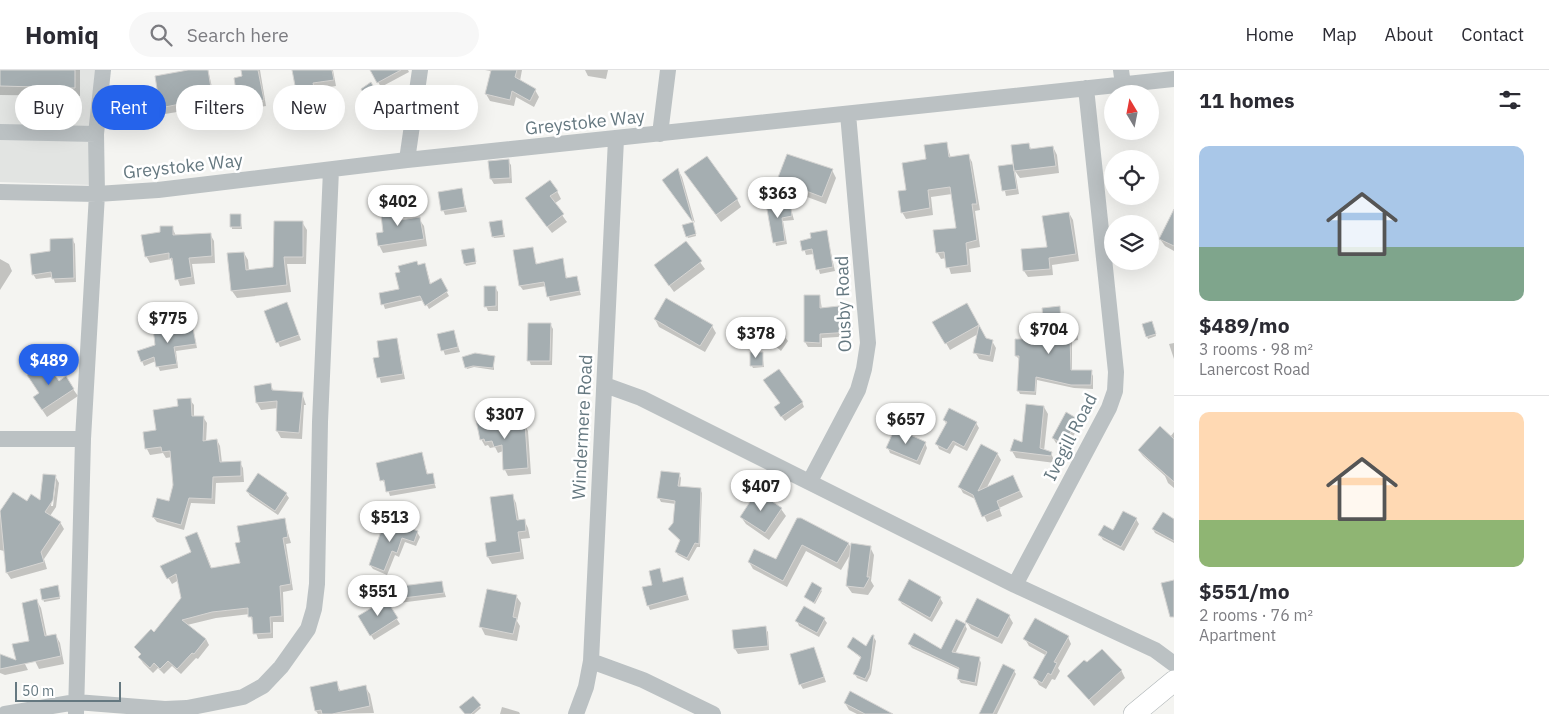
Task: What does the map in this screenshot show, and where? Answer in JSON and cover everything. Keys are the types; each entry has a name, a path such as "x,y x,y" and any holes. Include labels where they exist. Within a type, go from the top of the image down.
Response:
{"main road":[{"path":"1134,714 1174,681"}],"street":[{"path":"76,708 83,439 97,194 96,134 103,70"},
{"path":"407,160 420,70"},
{"path":"660,134 668,70"},
{"name":"Greystoke Way","path":"0,192 97,194 158,190 407,160 1086,88 1122,78 1174,80"},
{"name":"Ivegill Road","path":"1015,585 1109,408 1115,391 1116,372 1086,88"},
{"name":"Ousby Road","path":"810,481 858,390 868,343 848,114"},
{"path":"0,132 96,134"},
{"name":"Windermere Road","path":"576,714 586,687 591,661 616,139"},
{"path":"5,714 76,708 165,709 209,705 243,697 262,686 281,668 308,629 314,609 317,584 320,422 331,170"},
{"path":"605,385 641,398 1015,585 1155,650 1174,664"},
{"path":"0,439 83,439"},
{"path":"591,661 638,678 713,714"}],"shaded area":[{"path":"0,70 97,70 96,85 92,85 92,130 94,130 91,185 0,182"}],"building":[{"path":"0,70 75,70 75,85 0,86"},
{"path":"188,70 208,70 210,85 176,85 176,105 166,107 166,85 156,85 155,76"},
{"path":"241,70 258,70 261,85 235,85 234,78 242,76"},
{"path":"292,70 332,70 334,80 313,83 314,85 295,85"},
{"path":"370,70 401,70 377,83"},
{"path":"491,70 517,70 515,77 536,89 530,101 512,91 510,100 485,94"},
{"path":"947,142 949,157 969,154 977,204 972,204 977,240 966,243 968,265 946,268 944,252 936,253 933,230 956,228 950,187 928,190 930,208 901,213 898,191 906,190 902,163 926,159 924,145"},
{"path":"1029,143 1030,149 1053,146 1056,166 1014,171 1011,145"},
{"path":"787,154 833,169 822,197 777,180"},
{"path":"707,156 738,199 716,215 684,172"},
{"path":"509,159 510,178 490,179 488,161"},
{"path":"1013,164 1017,189 1002,191 998,166"},
{"path":"678,168 693,221 662,180"},
{"path":"550,180 558,191 550,196 564,214 547,227 525,198"},
{"path":"462,188 465,207 441,211 438,192"},
{"path":"790,200 792,216 782,218 785,241 773,243 766,204"},
{"path":"398,204 400,220 420,217 424,239 378,246 376,233 383,232 380,207"},
{"path":"1174,209 1174,246 1159,239"},
{"path":"1069,212 1076,254 1049,258 1050,269 1023,271 1021,249 1047,247 1042,216"},
{"path":"230,214 241,214 241,227 230,227"},
{"path":"502,220 504,235 492,237 489,222"},
{"path":"274,221 303,221 303,257 284,257 287,285 231,291 227,253 244,252 246,270 273,267"},
{"path":"693,222 696,234 686,237 682,225"},
{"path":"160,226 173,226 173,235 211,233 212,256 189,258 192,277 175,280 172,258 169,259 169,253 145,257 141,235 160,232"},
{"path":"827,230 833,267 816,270 812,249 802,251 800,241 811,238 810,233"},
{"path":"73,238 74,278 52,279 51,272 32,275 30,254 50,251 50,239"},
{"path":"686,241 702,261 669,286 654,265"},
{"path":"533,247 536,264 563,258 566,278 577,276 580,291 547,297 544,282 519,286 513,250"},
{"path":"474,248 476,262 464,264 461,250"},
{"path":"417,261 418,265 425,263 430,284 441,278 448,291 425,306 420,296 381,305 379,293 399,289 395,273 400,272 398,266"},
{"path":"484,286 496,286 496,306 484,307"},
{"path":"804,295 820,295 820,308 849,305 851,332 820,334 820,343 804,342"},
{"path":"666,298 713,325 700,346 654,319"},
{"path":"287,302 299,335 276,343 264,311"},
{"path":"967,303 979,325 945,344 932,322"},
{"path":"1060,306 1061,325 1075,323 1077,337 1070,337 1071,370 1092,370 1091,385 1071,385 1036,377 1035,392 1017,391 1019,356 1015,356 1015,339 1045,339 1042,308"},
{"path":"1152,321 1156,334 1146,337 1142,324"},
{"path":"192,323 196,344 174,347 177,364 156,367 154,357 141,362 137,351 155,345 153,328"},
{"path":"528,323 551,323 550,361 527,361"},
{"path":"769,323 786,336 778,347 761,334"},
{"path":"979,325 986,338 993,340 990,356 973,353"},
{"path":"454,330 458,347 441,351 437,334"},
{"path":"397,338 403,374 377,378 373,358 379,357 377,341"},
{"path":"750,352 763,352 763,366 750,366"},
{"path":"475,353 495,356 493,368 473,366 465,368 462,357"},
{"path":"46,362 59,381 66,376 74,389 42,410 33,397 39,393 27,375"},
{"path":"779,369 803,402 781,417 774,407 780,403 763,380"},
{"path":"271,383 272,390 303,392 299,433 276,431 277,401 256,403 254,386"},
{"path":"191,398 192,416 204,416 203,441 217,439 220,462 241,461 241,476 213,477 212,499 189,498 181,525 152,517 157,498 169,501 173,485 170,451 162,452 161,447 145,449 143,432 156,430 153,410 178,406 177,399"},
{"path":"1026,404 1044,406 1040,448 1052,452 1051,456 1010,451 1014,439 1022,442"},
{"path":"949,408 977,422 964,447 953,441 947,450 935,444 947,422 943,420"},
{"path":"500,410 502,425 525,423 528,468 503,470 502,445 494,447 492,441 485,442 484,439 480,440 476,420 488,417 487,412"},
{"path":"1066,412 1078,419 1064,444 1052,438"},
{"path":"1160,426 1174,439 1174,482 1138,450"},
{"path":"895,428 926,442 917,461 886,448"},
{"path":"981,444 998,453 978,491 1013,475 1020,491 997,501 1000,509 982,517 973,495 958,487"},
{"path":"422,452 427,474 433,473 435,484 386,492 384,480 380,481 376,463"},
{"path":"661,471 680,473 678,486 701,488 699,544 695,543 687,558 675,552 680,540 668,529 673,523 675,501 657,498"},
{"path":"258,473 287,493 275,511 246,491"},
{"path":"43,474 56,475 53,500 45,512 61,522 41,552 44,562 6,573 0,511 13,492 27,501 31,494 40,500"},
{"path":"757,491 782,508 765,533 740,517"},
{"path":"513,494 517,520 525,519 526,531 518,532 521,552 487,557 485,543 496,541 490,497"},
{"path":"1123,511 1137,518 1121,547 1098,535 1104,525 1113,530"},
{"path":"1163,512 1174,519 1174,541 1152,529"},
{"path":"285,518 288,537 283,538 291,584 280,586 282,616 270,617 271,633 253,634 252,617 248,617 248,608 212,612 182,620 206,639 194,654 192,653 177,669 168,661 160,669 154,663 150,668 138,657 141,654 134,647 151,629 154,632 181,598 176,574 167,579 160,566 191,552 185,537 197,532 211,568 240,563 235,543 240,542 237,526"},
{"path":"797,518 801,518 849,543 837,563 802,545 783,581 748,562 754,549 776,559"},
{"path":"385,520 418,531 414,542 402,538 397,553 392,551 384,571 369,565"},
{"path":"851,543 871,546 867,577 870,577 864,588 846,586"},
{"path":"660,568 663,582 683,577 687,595 647,606 642,587 652,585 649,571"},
{"path":"909,579 941,597 930,618 898,600"},
{"path":"1174,580 1174,617 1170,617 1161,583"},
{"path":"442,581 444,593 395,599 393,587"},
{"path":"812,582 822,588 814,603 804,597"},
{"path":"58,585 60,597 42,600 40,589"},
{"path":"487,589 517,595 513,617 517,618 513,634 479,627"},
{"path":"977,598 1010,615 998,638 965,622"},
{"path":"37,599 45,636 56,634 61,656 0,669 0,654 16,660 12,644 29,641 22,603"},
{"path":"386,599 398,618 370,636 358,616"},
{"path":"804,606 825,618 817,633 795,621"},
{"path":"1035,618 1069,636 1054,662 1057,663 1051,675 1048,673 1042,683 1033,678 1047,652 1023,639"},
{"path":"956,619 966,624 952,652 980,657 975,683 957,679 959,668 908,644 914,633 941,649"},
{"path":"766,626 768,646 734,649 732,630"},
{"path":"872,635 874,635 870,669 865,679 853,674 861,657 847,647 853,637 866,646"},
{"path":"814,647 824,677 799,685 790,654"},
{"path":"1102,649 1122,670 1089,700 1067,676 1084,660 1087,662"},
{"path":"1003,664 1015,670 993,714 979,714"},
{"path":"337,681 339,691 366,685 370,706 332,714 322,714 321,710 315,711 310,687"},
{"path":"850,691 893,714 865,714 844,703"},
{"path":"473,696 481,705 471,714 465,714 459,707"}]}
